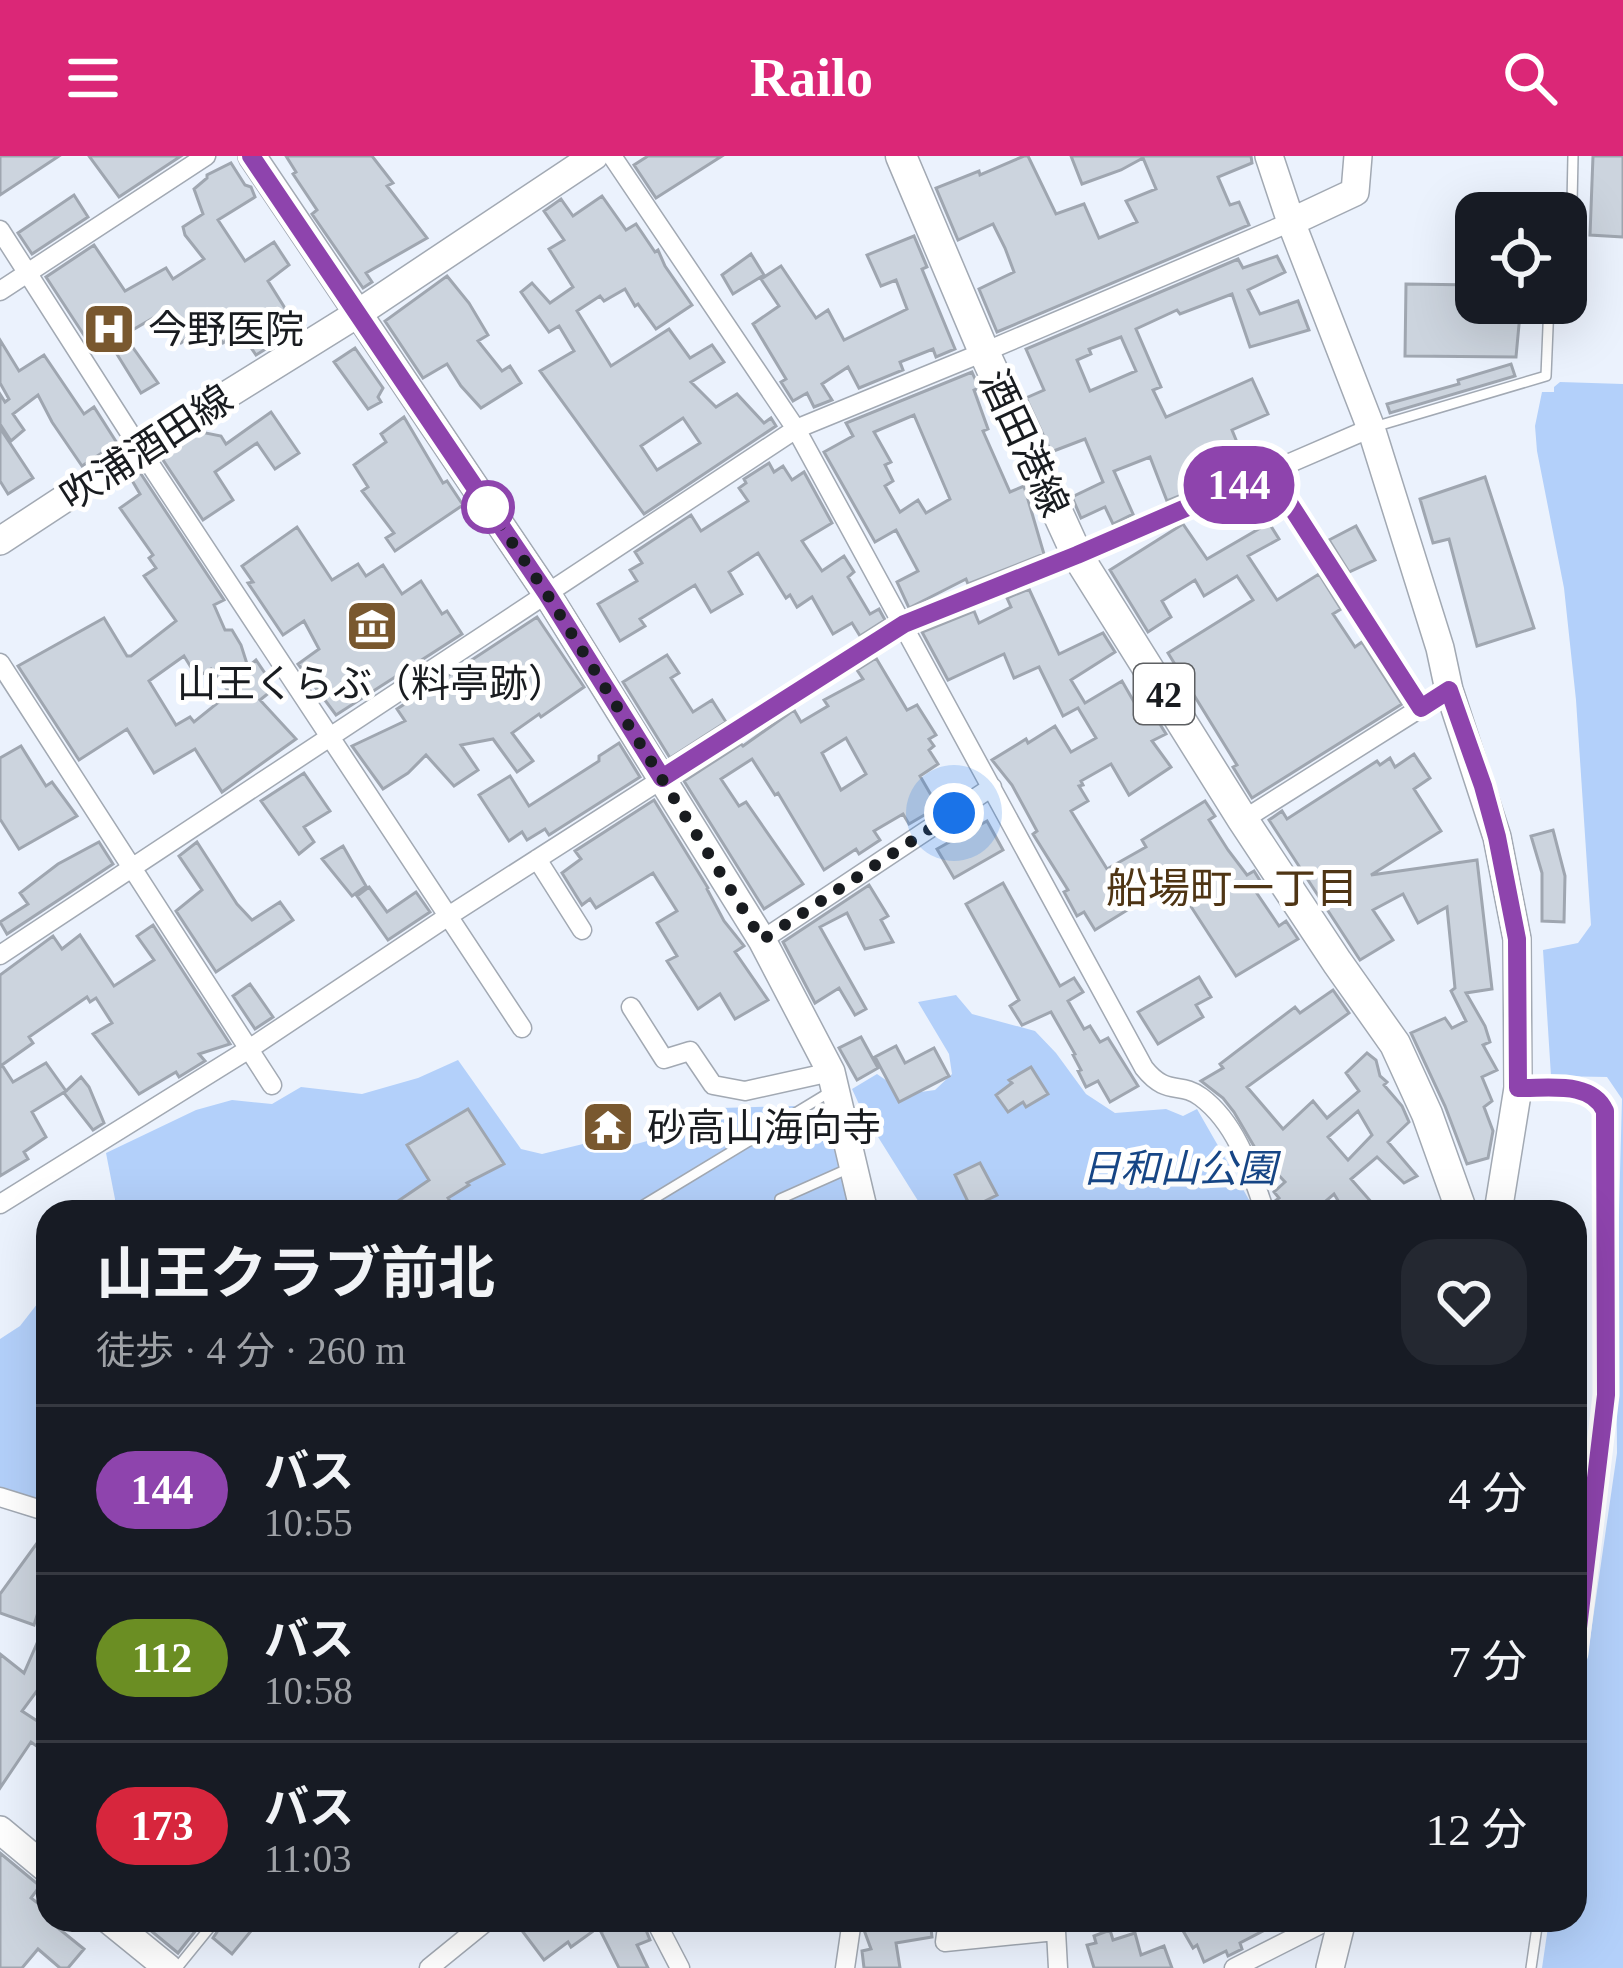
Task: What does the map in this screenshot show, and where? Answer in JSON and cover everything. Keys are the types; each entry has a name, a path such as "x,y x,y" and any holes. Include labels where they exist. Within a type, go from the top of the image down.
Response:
{"main road":[{"name":"酒田港線","path":"901,156 1077,555 1243,820 1395,1044 1458,1200"}],"street":[{"path":"0,290 206,156"},
{"path":"251,156 547,594 762,940 833,1080 861,1200"},
{"name":"吹浦酒田線","path":"0,541 357,314 594,156"},
{"path":"612,156 796,429 1144,1068 1155,1082 1198,1094 1227,1123 1261,1200"},
{"path":"1269,156 1371,428 1497,837 1517,939 1518,1088 1500,1200"},
{"path":"0,955 796,429 1355,192 1358,156"},
{"path":"0,230 522,1028"},
{"path":"0,1204 249,1049 904,624 1371,428"},
{"path":"1269,472 1421,708"},
{"path":"0,663 272,1085"},
{"path":"1243,820 1449,690"},
{"path":"762,940 992,787"},
{"path":"537,859 581,929"},
{"path":"631,1007 664,1059 690,1051 713,1085 745,1091 833,1080"},
{"path":"0,1497 36,1508"},
{"path":"0,1830 36,1860"},
{"path":"125,1932 172,1968"},
{"path":"429,1968 473,1932"},
{"path":"661,1932 680,1968"},
{"path":"844,1968 850,1932"},
{"path":"946,1932 945,1942 1010,1932"},
{"path":"1056,1932 1058,1968"},
{"path":"1234,1968 1305,1932"},
{"path":"1328,1964 1338,1932"}],"lane":[{"path":"1572,192 1573,156"},
{"path":"1371,428 1546,376 1549,324"},
{"path":"650,1200 833,1080"},
{"path":"1518,1088 1586,1090 1600,1099 1605,1111 1606,1395 1587,1553"},
{"path":"780,1199 853,1166"},
{"path":"172,1968 205,1932"},
{"path":"1531,1968 1536,1932"}],"green space":[{"path":"1560,382 1623,384 1623,1968 1542,1968 1547,1932 1587,1932 1587,1660 1617,1453 1622,1099 1607,1077 1551,1076 1543,950 1578,943 1591,925 1564,588 1535,426 1542,392 1554,392"},
{"name":"日和山公園","path":"956,995 972,1014 1035,1031 1086,1094 1115,1113 1166,1109 1183,1116 1197,1109 1249,1200 917,1200 852,1089 877,1074 906,1094 935,1090 952,1074 949,1054 918,1002"},
{"path":"458,1060 521,1149 542,1154 583,1144 614,1150 677,1133 721,1108 794,1106 830,1133 857,1200 115,1200 106,1153 196,1110 232,1100 272,1104 301,1087 362,1094 418,1078"},
{"path":"36,1305 36,1519 0,1507 0,1339 20,1326"}],"building":[{"path":"0,156 59,156 0,195"},
{"path":"89,156 181,156 119,197"},
{"path":"286,156 372,156 393,183 387,186 427,238 366,273 372,282 363,288 312,214 317,210"},
{"path":"648,156 722,156 656,198 634,165"},
{"path":"1024,156 1056,214 1084,204 1099,238 1137,222 1126,201 1156,189 1143,158 1082,184 1071,156 1251,156 1252,163 1218,177 1230,205 1239,202 1249,225 997,332 979,289 1014,272 1005,248 993,224 958,240 936,188"},
{"path":"1593,156 1623,156 1623,237 1590,235"},
{"path":"231,163 255,197 218,220 245,261 274,242 289,265 268,281 298,329 256,355 240,332 223,343 209,322 181,343 160,314 124,335 158,383 141,393 110,343 95,352 46,277 94,245 125,291 166,268 173,279 204,259 183,227 203,214 194,189 207,175"},
{"path":"74,195 88,217 32,254 18,233"},
{"path":"602,196 626,230 636,224 658,250 692,305 656,329 625,289 604,301 600,296 577,311 611,366 669,329 690,358 712,345 724,362 691,382 716,407 737,394 764,423 771,418 776,426 644,514 540,371 574,351 559,326 549,332 521,292 532,283 550,303 573,287 549,249 564,240 544,211 561,199 573,216","holes":["683,418 700,443 657,470 641,446"]},
{"path":"914,236 927,267 922,269 955,349 936,357 933,349 900,362 903,370 859,388 848,367 822,384 832,400 814,407 807,393 793,401 781,382 786,379 753,324 779,306 761,279 781,266 816,318 828,310 844,340 907,309 896,280 881,286 867,255"},
{"path":"751,254 764,275 733,294 722,275"},
{"path":"1277,256 1285,272 1248,290 1260,314 1298,301 1309,330 1250,347 1232,294 1180,314 1177,310 1136,329 1161,387 1153,390 1166,417 1252,379 1268,414 1232,430 1245,462 1196,482 1199,488 1167,501 1150,457 1114,471 1133,514 1113,524 1105,507 1081,518 1072,497 1103,482 1085,439 1051,452 1026,398 1044,390 1026,349 1238,259 1243,268","holes":["1121,337 1136,371 1090,391 1077,360 1091,354 1089,349"]},
{"path":"447,276 488,335 478,341 502,371 510,366 521,383 481,408 447,364 423,378 385,321"},
{"path":"1406,284 1455,285 1455,324 1519,324 1516,357 1405,356"},
{"path":"0,340 19,371 44,355 84,414 94,407 117,443 82,466 38,395 13,414 24,430 11,441 0,424 0,394 5,402 9,399 0,383"},
{"path":"355,348 383,388 378,397 381,402 368,409 334,362"},
{"path":"1511,364 1515,376 1390,413 1387,404"},
{"path":"972,372 988,429 983,431 1010,492 1024,486 1044,554 968,584 966,579 909,608 897,582 918,571 896,530 875,542 824,452 853,436 846,423","holes":["914,415 950,499 926,513 918,500 900,512 885,486 893,481 885,465 891,462 874,432"]},
{"path":"271,412 299,453 275,469 257,443 215,472 233,500 203,520 161,457 201,432 221,436 226,444"},
{"path":"404,417 443,483 447,481 463,505 395,551 386,538 394,533 362,491 368,487 354,465 386,442 381,434"},
{"path":"0,428 33,478 8,494 0,481"},
{"path":"769,463 774,472 783,466 792,480 804,472 832,523 802,541 822,571 844,556 854,572 848,577 870,614 879,609 885,620 860,636 852,623 833,634 812,597 797,607 790,595 786,598 758,553 729,572 742,594 711,612 695,585 640,619 645,626 620,641 598,604 637,581 630,570 642,563 635,552 691,515 701,531 748,501 739,488 746,483 744,479"},
{"path":"139,471 224,600 214,605 225,630 232,630 248,667 256,660 275,688 260,700 296,739 222,792 195,749 154,773 127,729 79,760 18,666 104,618 127,656 176,621 144,576 156,568 149,558 153,555 120,508 140,494 130,477","holes":["184,656 197,677 211,669 230,693 194,722 190,717 176,725 149,681"]},
{"path":"1485,477 1534,628 1477,646 1449,539 1433,543 1420,499"},
{"path":"1269,523 1279,539 1248,556 1277,600 1319,574 1341,609 1333,614 1355,647 1362,642 1402,704 1252,798 1168,653 1253,600 1237,576 1204,596 1195,580 1162,601 1171,617 1148,632 1110,570 1183,524 1207,559"},
{"path":"1356,526 1375,560 1349,572 1329,540"},
{"path":"297,527 332,580 358,564 366,576 383,565 402,594 421,581 462,634 336,715 298,664 319,649 304,621 283,635 242,566"},
{"path":"1029,589 1059,654 1103,633 1115,652 1071,680 1085,703 1122,681 1141,714 1150,708 1166,734 1152,741 1171,767 1129,795 1111,764 1081,781 1088,801 1071,811 1107,869 1146,847 1142,840 1205,801 1215,816 1209,820 1228,850 1247,875 1254,871 1264,887 1256,892 1279,926 1286,921 1298,939 1236,976 1162,869 1127,888 1137,904 1095,930 1084,912 1077,916 1012,785 992,760 1055,726 1071,752 1096,738 1078,708 1063,716 1039,667 1014,678 1004,654 948,680 922,632 974,611 979,623 1011,607 1007,598"},
{"path":"537,617 584,687 512,733 533,761 517,772 493,739 461,745 478,770 454,786 426,755 383,789 352,746 405,721 397,709"},
{"path":"667,655 679,673 671,678 693,712 712,700 726,722 670,758 623,682"},
{"path":"876,658 907,710 917,705 936,735 929,739 934,746 929,750 938,764 920,776 938,807 909,824 903,814 874,831 880,840 824,870 752,759 721,779 739,806 746,802 803,884 764,909 684,781 794,710 801,722 828,706 824,700 863,679 857,670","holes":["846,738 866,774 841,790 822,753"]},
{"path":"619,743 640,777 549,835 545,829 527,840 522,832 509,841 479,795 510,776 529,806"},
{"path":"21,746 46,786 52,782 77,816 19,849 0,819 0,758"},
{"path":"1414,754 1430,778 1414,789 1441,831 1371,875 1477,860 1492,989 1466,993 1485,1026 1490,1042 1483,1045 1497,1070 1482,1077 1492,1101 1484,1107 1493,1131 1488,1158 1467,1164 1411,1033 1445,1018 1452,1028 1466,1021 1451,991 1455,988 1447,907 1418,923 1403,894 1373,910 1393,940 1360,960 1269,820 1282,811 1287,819 1377,761 1380,765 1390,758 1395,767"},
{"path":"304,773 330,811 304,827 314,842 299,854 261,801"},
{"path":"654,800 724,921 744,946 735,952 768,1000 735,1019 720,994 698,1009 667,961 677,956 657,923 677,911 653,873 596,908 590,899 582,905 562,873 581,859 575,851"},
{"path":"987,821 1003,850 954,878 937,849"},
{"path":"1553,830 1565,876 1564,922 1542,921 1542,873 1531,836"},
{"path":"99,842 113,864 7,934 0,922 28,904 20,893 58,864"},
{"path":"197,842 252,920 280,902 293,920 216,972 176,911 202,890 179,856"},
{"path":"343,846 366,886 352,896 322,859"},
{"path":"1003,883 1060,986 1074,978 1083,992 1068,1001 1084,1029 1090,1026 1100,1042 1108,1038 1138,1086 1110,1102 1098,1081 1086,1087 1075,1054 1051,1012 1022,1025 1010,1006 1019,1000 966,904"},
{"path":"869,885 888,916 881,920 893,942 865,949 847,913 820,927 866,1009 855,1015 839,988 815,1003 783,942"},
{"path":"369,887 387,912 416,892 430,912 388,940 357,896"},
{"path":"153,925 230,1044 199,1054 205,1061 139,1094 93,1034 112,1023 96,998 90,1002 87,997 29,1037 33,1043 2,1065 13,1082 46,1063 66,1091 32,1112 46,1137 24,1152 28,1159 0,1176 0,975 53,936 62,949 80,935 114,986 154,960 137,936"},
{"path":"1199,977 1211,997 1196,1005 1203,1017 1158,1044 1138,1012"},
{"path":"250,984 273,1017 255,1029 233,996"},
{"path":"1333,990 1349,1013 1247,1087 1283,1129 1313,1101 1327,1118 1359,1091 1346,1073 1367,1053 1376,1060 1387,1082 1384,1085 1409,1122 1388,1142 1417,1176 1404,1183 1377,1157 1351,1179 1369,1200 1338,1200 1334,1194 1327,1200 1276,1200 1274,1192 1285,1182 1258,1153 1223,1098 1201,1081 1295,1007 1300,1013","holes":["1358,1111 1372,1135 1348,1160 1328,1137"]},
{"path":"861,1037 878,1068 857,1080 839,1048"},
{"path":"896,1046 905,1063 934,1048 949,1076 899,1102 875,1057"},
{"path":"1031,1067 1048,1094 1008,1112 996,1095"},
{"path":"81,1077 104,1123 93,1130 64,1093"},
{"path":"468,1109 504,1164 467,1183 449,1200 400,1200 429,1180 407,1145"},
{"path":"980,1163 997,1195 967,1200 955,1175"},
{"path":"36,1544 34,1625 0,1613 0,1594"},
{"path":"36,1646 36,1692 22,1711 36,1720 36,1746 31,1742 0,1788 0,1654 24,1673"},
{"path":"0,1853 36,1883 31,1898 36,1902 36,1932 63,1932 84,1949 68,1968 60,1968 38,1949 22,1968 0,1968"},
{"path":"153,1932 195,1932 178,1953"},
{"path":"217,1932 250,1932 232,1954 213,1938"},
{"path":"523,1932 592,1932 571,1947 568,1942 544,1960"},
{"path":"601,1932 647,1932 650,1940 637,1945 648,1968 619,1968"},
{"path":"865,1932 931,1932 932,1937 896,1943 900,1968 864,1968 862,1951 871,1949"},
{"path":"1111,1932 1113,1940 1135,1933 1141,1955 1164,1946 1172,1968 1094,1968 1087,1945 1096,1943 1094,1936"},
{"path":"1184,1932 1261,1932 1240,1943 1242,1949 1204,1962 1197,1945 1193,1948"}],"bus line":[{"name":"144","path":"251,156 547,594 662,778 904,624 1269,472 1421,708 1449,690 1497,837 1517,939 1518,1088 1586,1090 1600,1099 1605,1111 1606,1395 1587,1553"}],"place":[{"name":"今野医院","path":"109,329"},
{"name":"山王くらぶ（料亭跡）","path":"372,626"},
{"name":"砂高山海向寺","path":"608,1127"}],"district":[{"name":"船場町一丁目","path":"1232,888"}],"route":[{"path":"488,507 762,940 954,813"}]}
